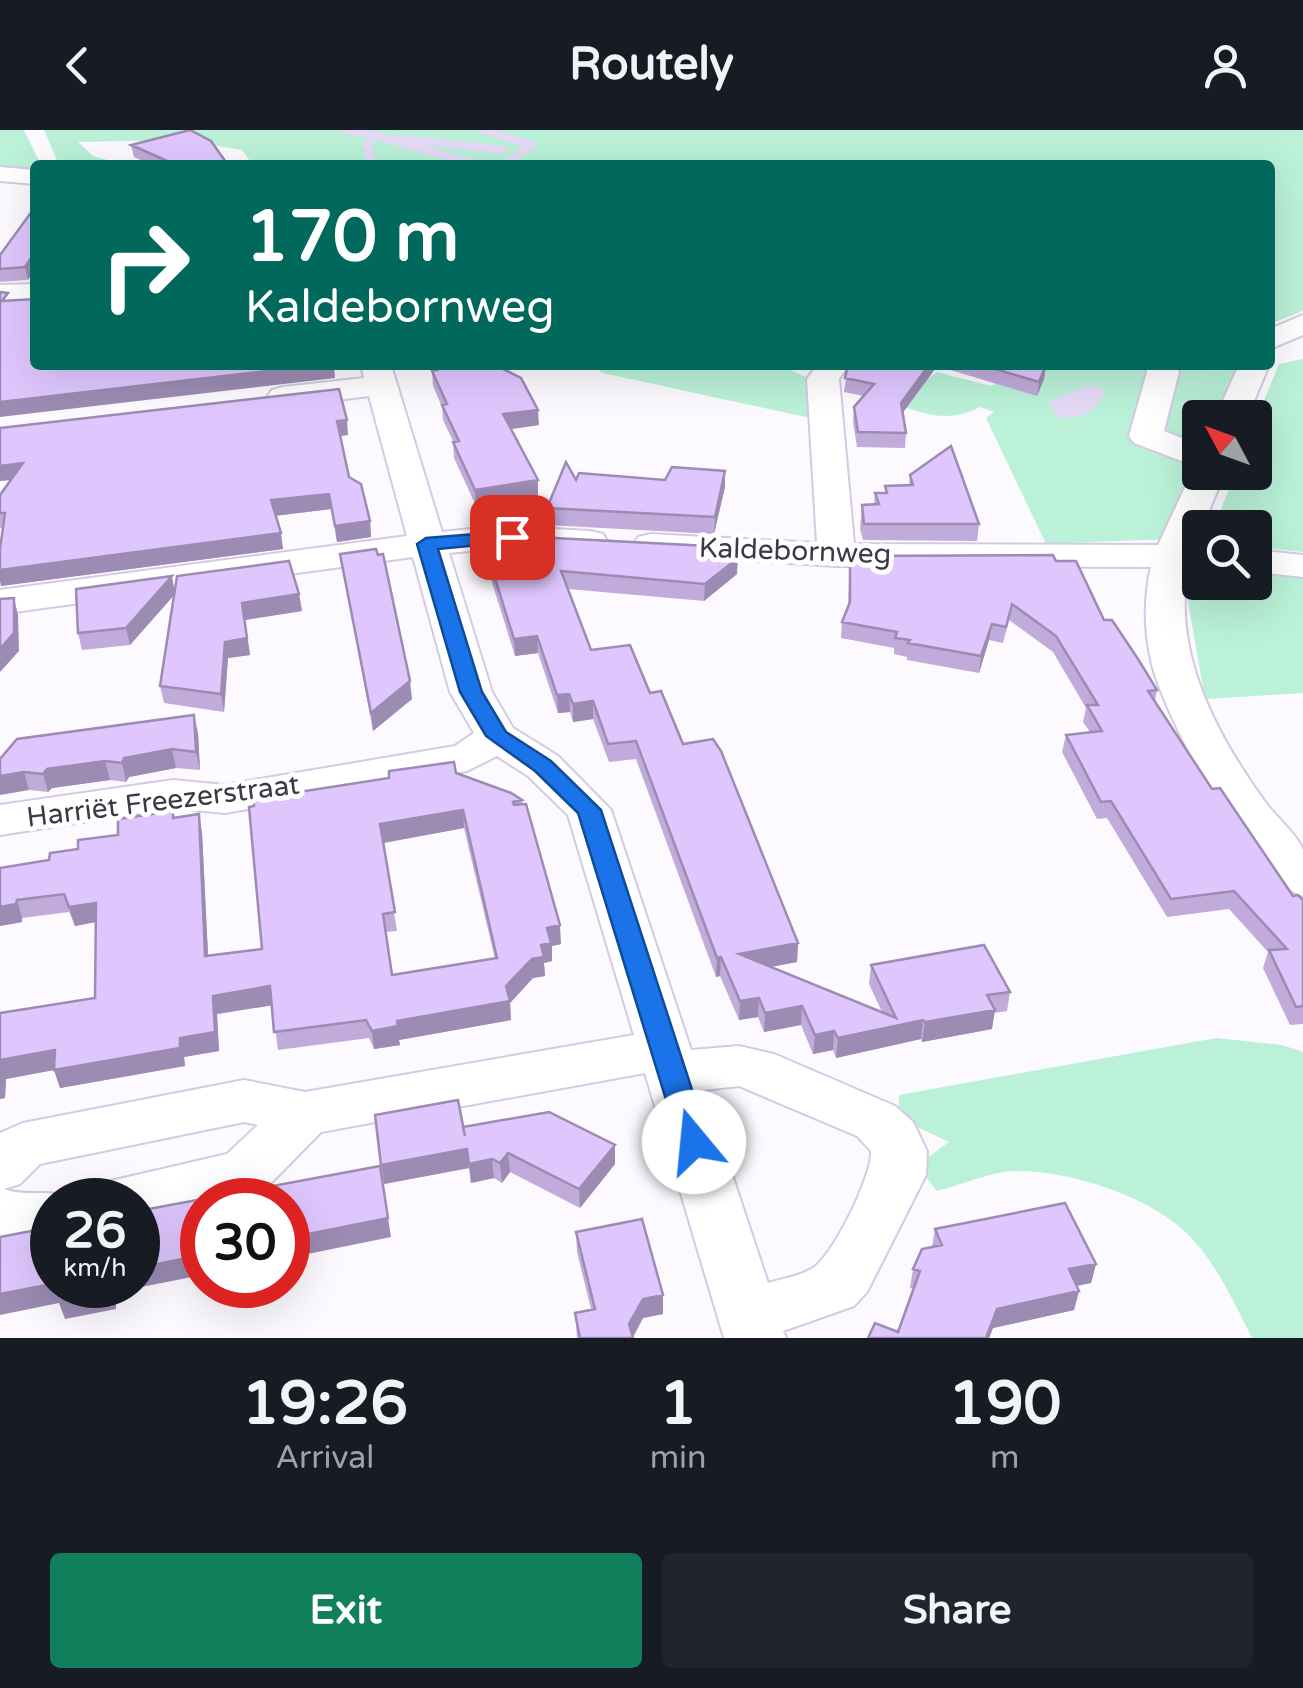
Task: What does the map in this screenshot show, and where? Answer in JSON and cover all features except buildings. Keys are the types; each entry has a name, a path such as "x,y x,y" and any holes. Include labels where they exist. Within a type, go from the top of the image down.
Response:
{"street":[{"path":"0,174 30,177"},
{"path":"0,294 30,293"},
{"path":"1275,338 1303,324"},
{"path":"829,370 823,379 836,555"},
{"path":"1163,370 1146,436 1182,450"},
{"path":"1239,400 1252,370"},
{"path":"0,1168 23,1145 244,1101 305,1113 668,1061 754,1068 876,1121 892,1132 899,1145 902,1160 898,1175 846,1274 833,1288 752,1327 668,1061 589,810 543,766 497,736 471,692 380,375 249,402"},
{"name":"Kaldebornweg","path":"0,602 426,544 512,537 836,555 1182,554"},
{"path":"1272,563 1303,566"},
{"path":"1182,567 1164,614 1184,698 1238,797 1303,880"},
{"name":"Harriët Freezerstraat","path":"0,820 173,794 225,799 466,757 497,736"},
{"path":"160,1192 244,1174 305,1113"},
{"path":"0,1212 22,1222 30,1220"}],"green space":[{"path":"0,130 24,130 39,160 30,160 30,170 0,167"},
{"path":"44,130 1303,130 1303,311 1275,322 1275,160 249,160 242,150 183,140 78,142 93,156 107,160 57,160"},
{"path":"1303,359 1303,552 1272,549 1272,510 1221,510 1228,490 1272,490 1272,400 1264,400 1279,364"},
{"path":"598,370 791,370 810,379 815,419"},
{"path":"1022,370 1151,370 1135,432 1182,456 1182,490 1190,490 1169,539 1046,544 986,418 994,412 980,407 958,415 937,416 894,403 937,372 991,386"},
{"path":"1174,370 1235,370 1222,400 1182,400 1182,440 1156,427"},
{"path":"1272,570 1303,573 1303,693 1205,699 1188,600 1272,600"},
{"path":"1216,1038 1282,1045 1303,1052 1303,1338 1252,1338 1222,1280 1193,1240 1148,1206 1105,1187 1060,1175 1009,1171 937,1191 917,1165 949,1142 898,1118 899,1095"}],"shaded area":[{"path":"1085,386 1097,386 1106,392 1086,414 1057,417 1049,402"}],"waterway":[{"path":"344,130 373,135"},
{"path":"483,130 532,145 511,160"},
{"path":"371,160 367,146 373,135"},
{"path":"373,135 461,160"},
{"path":"396,138 503,150"}],"route":[{"path":"512,537 426,544 471,692 497,736 543,766 589,810 694,1142"}]}
